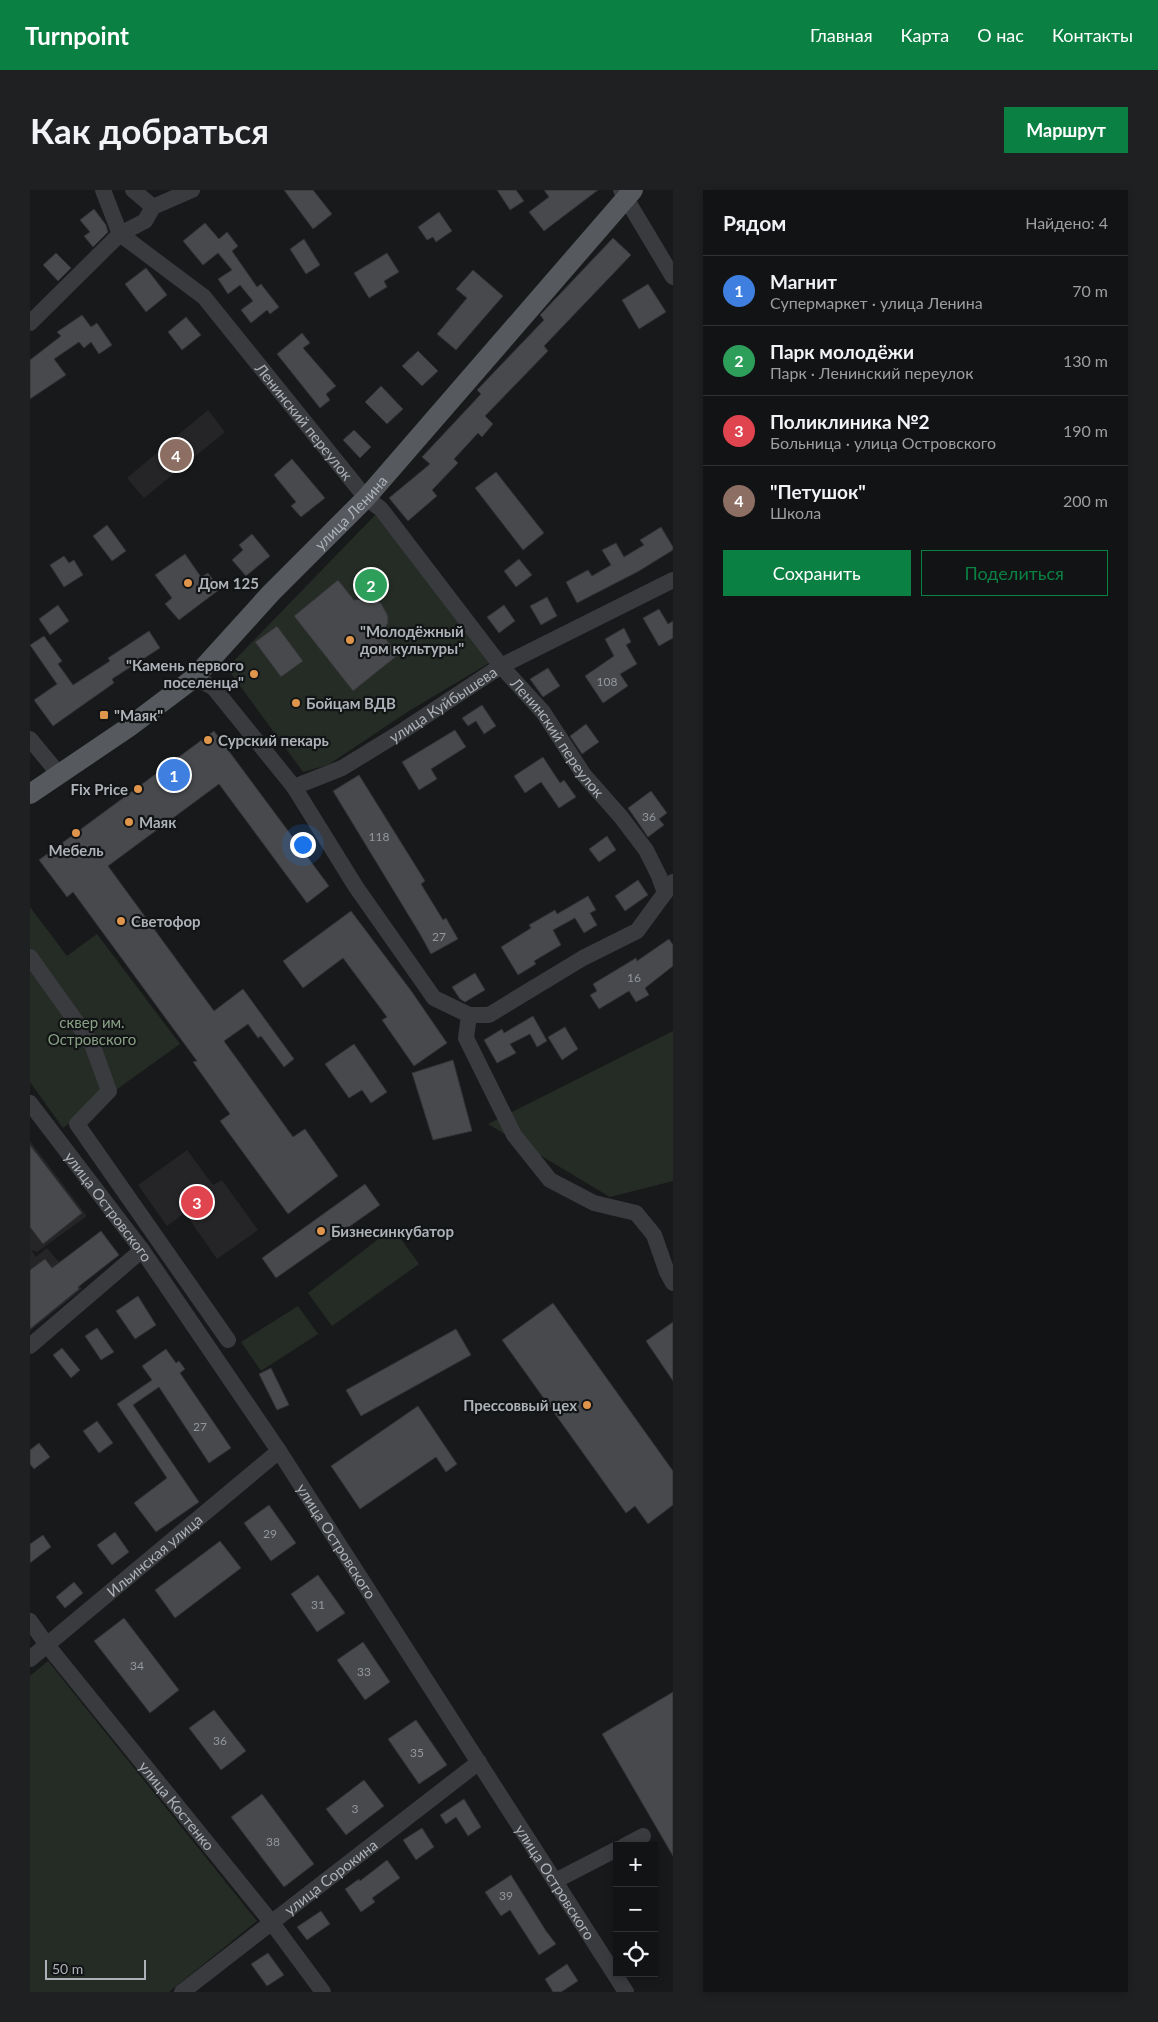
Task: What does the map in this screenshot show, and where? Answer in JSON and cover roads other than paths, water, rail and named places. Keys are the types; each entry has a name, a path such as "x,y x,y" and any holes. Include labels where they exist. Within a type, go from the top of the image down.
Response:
{"main road":[{"name":"улица Ленина","path":"30,794 58,773 129,727 194,678 272,593 366,498 627,192"}],"street":[{"path":"103,190 120,234"},
{"path":"133,190 153,207"},
{"path":"30,323 120,234 145,221 153,207 192,190"},
{"path":"627,192 673,277"},
{"name":"Ленинский переулок","path":"120,234 204,297 366,498 381,509 501,666 543,712 584,775 621,817 646,850 659,876 669,888"},
{"name":"улица Куйбышева","path":"294,787 342,768 501,666 673,580"},
{"path":"194,678 213,687 294,787 356,888 434,998 469,1015 489,1016 583,958 637,931 669,888"},
{"path":"30,740 58,773"},
{"path":"30,957 92,1044 110,1091 77,1124 228,1340"},
{"path":"469,1015 466,1038 514,1135 550,1180 594,1203 636,1213 654,1235 673,1283"},
{"name":"улица Островского","path":"30,1103 142,1250 279,1451 626,1992"},
{"path":"30,1346 142,1250"},
{"name":"Ильинская улица","path":"30,1659 279,1451"},
{"name":"улица Костенко","path":"30,1621 47,1645 272,1923 323,1992"},
{"name":"улица Сорокина","path":"182,1992 479,1762"},
{"path":"632,1842 643,1836"},
{"path":"555,1881 613,1851"}],"place":[{"name":"\"Петушок\"","path":"176,455"},
{"name":"Дом 125","path":"188,583"},
{"name":"Парк молодёжи","path":"371,585"},
{"name":"\"Молодёжный дом культуры\"","path":"350,640"},
{"name":"\"Камень первого поселенца\"","path":"254,674"},
{"name":"Бойцам ВДВ","path":"296,703"},
{"name":"\"Маяк\"","path":"104,715"},
{"name":"Сурский пекарь","path":"208,740"},
{"name":"Магнит","path":"174,775"},
{"name":"Fix Price","path":"138,789"},
{"name":"Maяк","path":"129,822"},
{"name":"Мебель","path":"76,833"},
{"name":"Светофор","path":"121,921"},
{"name":"Поликлиника №2","path":"197,1202"},
{"name":"Бизнесинкубатор","path":"321,1231"},
{"name":"Прессоввый цех","path":"587,1405"}],"park label":[{"name":"сквер им. Островского","path":"92,1030"}]}
